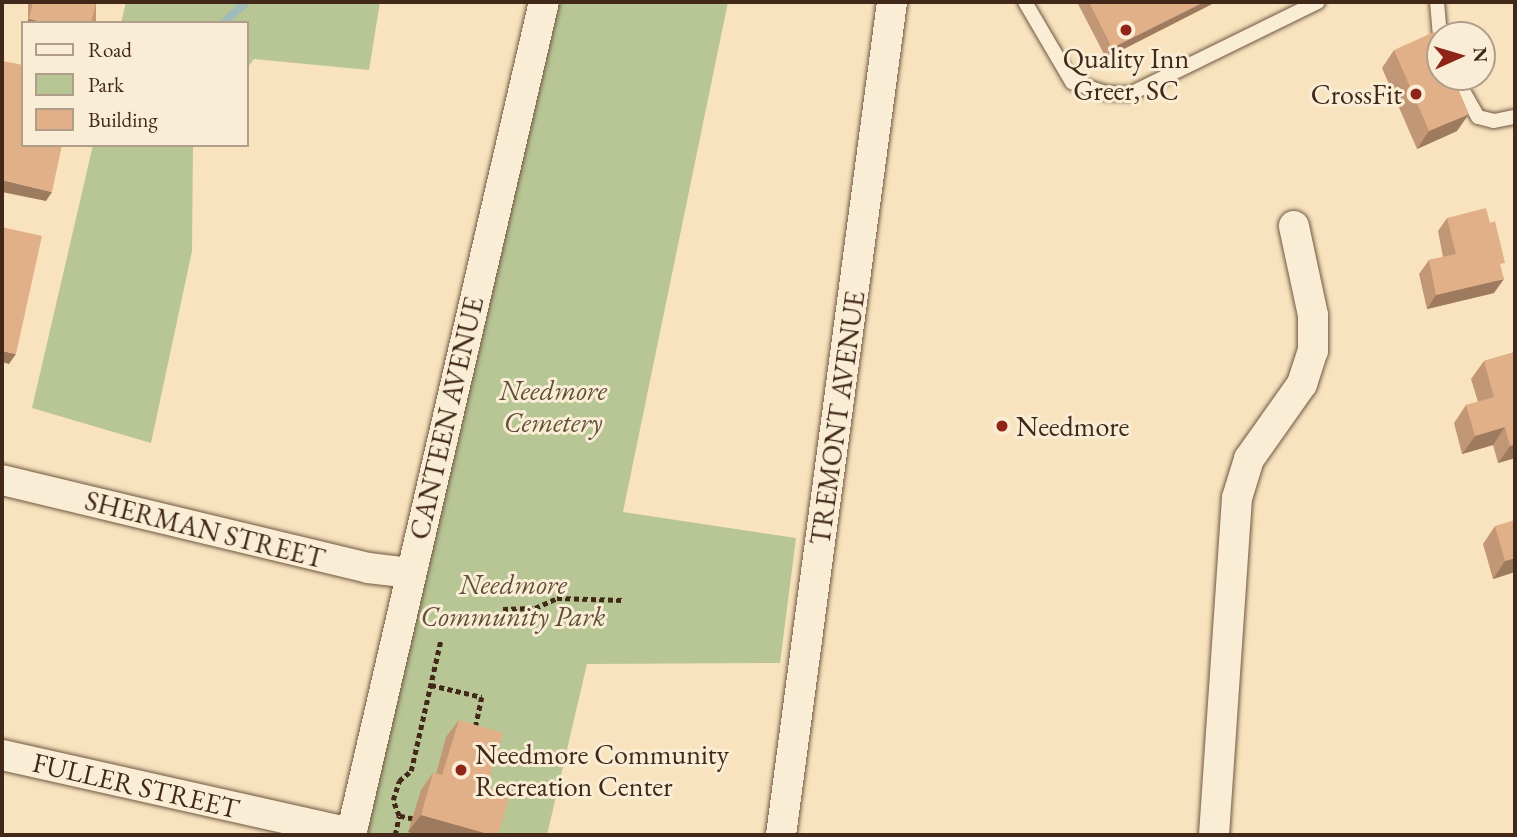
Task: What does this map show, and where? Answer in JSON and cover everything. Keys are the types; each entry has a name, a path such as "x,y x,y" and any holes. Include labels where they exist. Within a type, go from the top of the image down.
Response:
{"street":[{"name":"CANTEEN AVENUE","path":"351,834 544,2"},
{"name":"TREMONT AVENUE","path":"781,835 892,2"},
{"path":"1214,835 1237,498 1249,459 1302,384 1313,351 1313,315 1294,226"},
{"name":"SHERMAN STREET","path":"2,480 368,568 410,573"},
{"name":"FULLER STREET","path":"2,755 351,834"}],"lane":[{"path":"1026,2 1072,82 1105,93 1130,93 1318,2"},
{"path":"1437,2 1439,21"},
{"path":"1462,91 1478,117 1494,121 1515,117"}],"path":[{"path":"503,609 535,608 569,598 623,600"},
{"path":"395,835 399,816 393,800 399,782 411,771 441,639"},
{"path":"431,685 482,698 475,732"},
{"path":"399,816 412,819"}],"green space":[{"path":"126,2 380,2 369,70 254,59 248,67 248,21 121,21"},
{"path":"556,2 728,2 623,512 796,538 780,663 587,664 547,835 356,835"},
{"path":"93,147 193,147 192,251 151,443 32,408"}],"building":[{"path":"33,2 96,2 91,21 29,19"},
{"name":"Quality Inn Greer, SC","path":"1089,2 1204,2 1112,48"},
{"path":"1426,36 1426,91 1459,91 1469,114 1429,131 1394,50"},
{"path":"3,61 21,65 21,147 62,147 52,192 2,180"},
{"path":"1486,208 1490,223 1495,221 1505,263 1500,264 1504,279 1436,295 1429,260 1456,254 1447,218"},
{"path":"2,227 42,236 16,354 2,351"},
{"path":"1515,352 1515,444 1510,446 1505,427 1475,436 1466,405 1494,397 1484,361"},
{"path":"1515,520 1515,558 1505,561 1495,526"},
{"name":"Needmore Community Recreation Center","path":"459,720 503,733 487,787 510,794 498,835 421,815 433,773 442,775"}],"waterway":[{"path":"225,21 246,2"}],"place":[{"name":"Quality Inn Greer, SC","path":"1126,30"},
{"name":"CrossFit","path":"1416,94"},
{"name":"Needmore","path":"1002,426"},
{"name":"Needmore Community Recreation Center","path":"461,770"}],"park label":[{"name":"Needmore Cemetery","path":"553,406"},
{"name":"Needmore Community Park","path":"513,600"}]}
